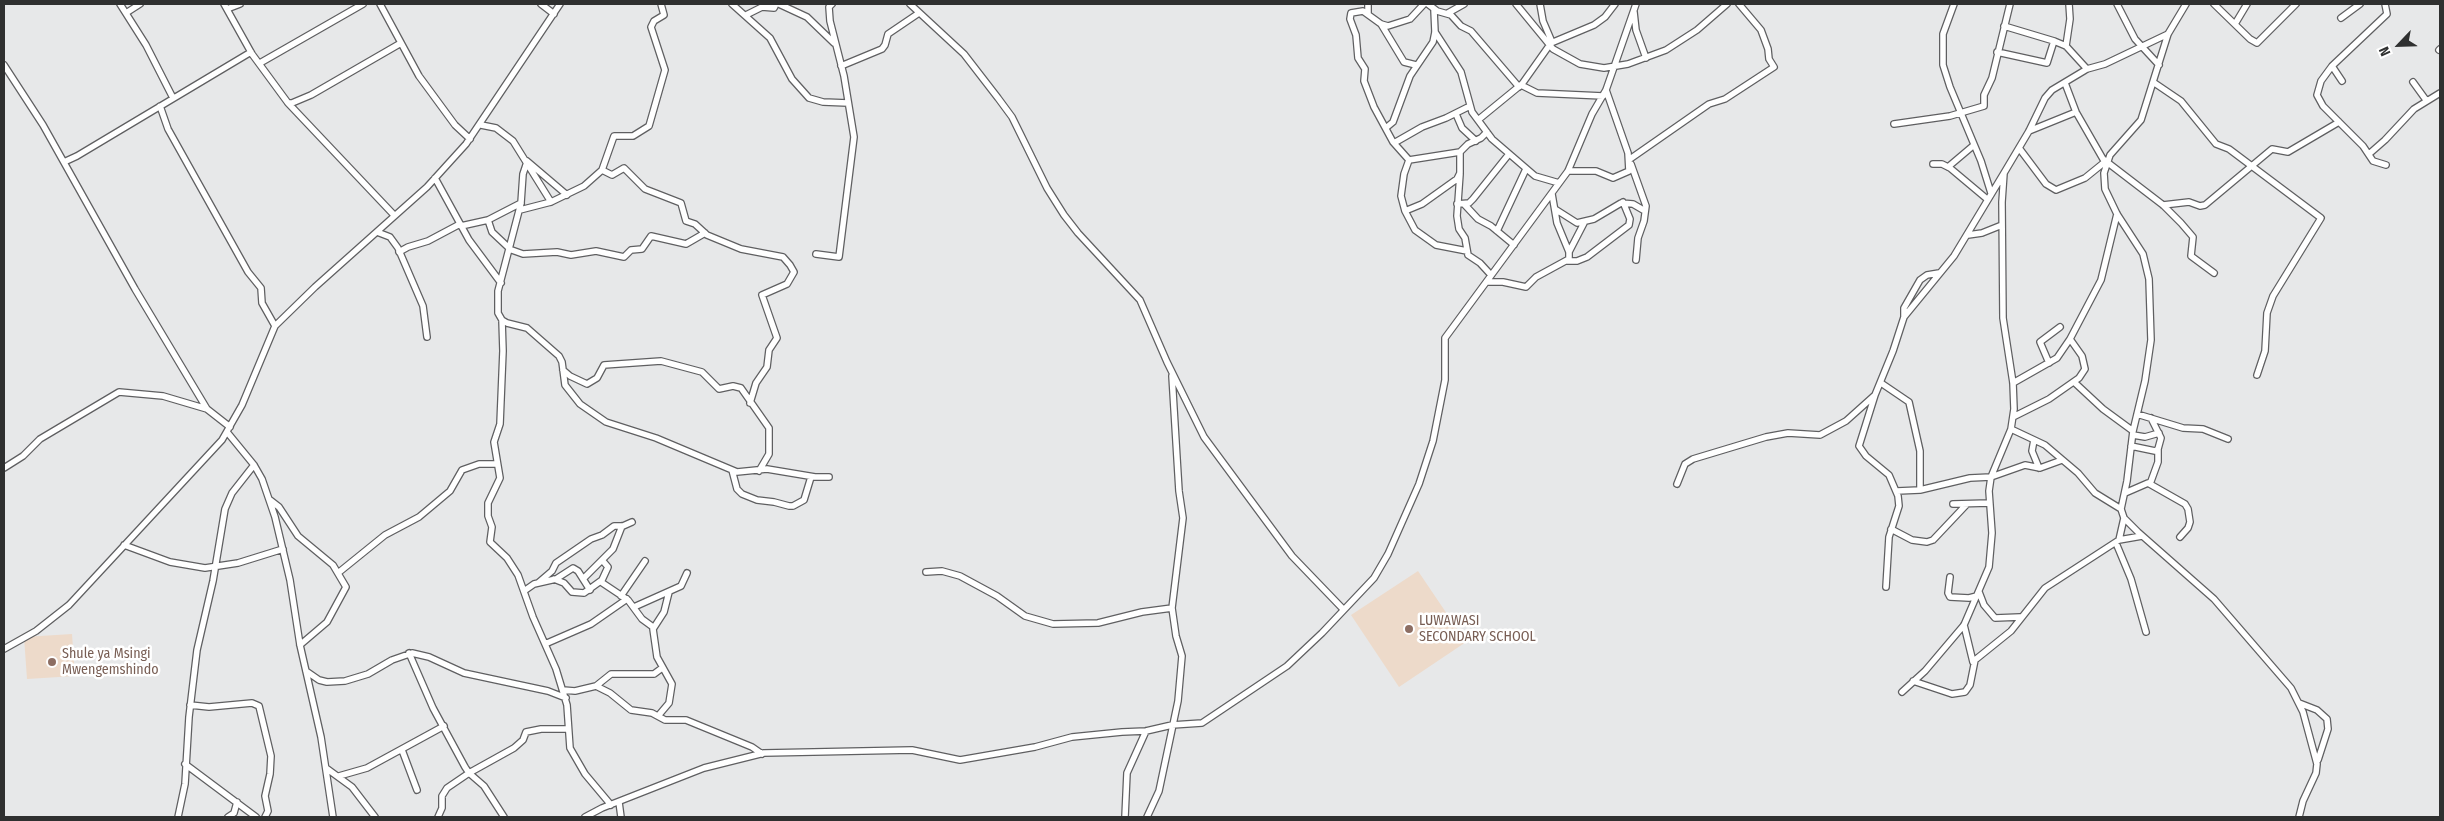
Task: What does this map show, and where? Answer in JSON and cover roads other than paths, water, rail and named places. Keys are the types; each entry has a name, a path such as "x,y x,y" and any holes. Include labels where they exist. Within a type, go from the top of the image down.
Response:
{"street":[{"path":"120,4 173,98"},
{"path":"126,12 140,4"},
{"path":"240,4 226,6 251,52 288,103 394,215"},
{"path":"260,63 363,4"},
{"path":"380,4 423,82 456,125 470,139"},
{"path":"541,4 554,14"},
{"path":"4,648 49,622 69,605 184,483 229,429 276,326 315,286 435,178 470,139 560,4"},
{"path":"520,210 550,202 584,186 602,170 614,136 632,136 645,131 651,124 655,101 665,70 651,28 654,21 664,14 661,4"},
{"path":"732,4 770,38 792,79 809,98 823,102 848,102"},
{"path":"746,15 762,7 774,8 777,4 807,17 834,42"},
{"path":"816,254 839,257 854,137 829,12 829,7 832,4"},
{"path":"910,4 964,54 1012,117 1043,180 1064,215 1078,233 1140,300 1196,423 1214,452 1292,556 1343,609"},
{"path":"1368,4 1368,13"},
{"path":"1381,24 1392,26 1410,19 1424,4"},
{"path":"1428,4 1434,10 1448,13 1479,39 1503,70 1520,86 1537,93 1604,93"},
{"path":"1448,13 1464,4"},
{"path":"1516,4 1550,44 1580,64 1594,68 1613,68 1646,58 1686,38 1727,4"},
{"path":"1540,4 1550,44"},
{"path":"1478,120 1520,86 1550,44 1594,25 1605,17 1615,4"},
{"path":"1568,171 1596,170 1613,178 1627,173 1630,160 1709,104 1725,99 1774,67 1769,59 1766,43 1760,30 1739,4"},
{"path":"1954,4 1943,34 1943,65 1987,176 1991,193"},
{"path":"1894,124 1961,114 1984,106 1984,96 1992,78 2010,4"},
{"path":"2066,46 2070,18 2069,4"},
{"path":"2117,4 2141,48 2159,65"},
{"path":"2186,4 2168,34 2141,120 2114,150 2107,162 2104,181 2117,214 2143,254 2149,278 2152,340 2133,433 2121,510 2124,518 2142,536 2214,599 2291,688 2299,703 2317,762"},
{"path":"2214,4 2257,43 2296,4"},
{"path":"2234,24 2247,4"},
{"path":"2340,18 2360,4"},
{"path":"2385,4 2387,14 2332,66 2321,81 2317,95 2323,106 2369,154 2373,161 2386,165"},
{"path":"1635,7 1636,30 1646,58"},
{"path":"584,817 720,762 762,754 912,750 960,760 1035,747 1072,737 1146,731 1172,725 1202,723 1287,666 1322,633 1374,578 1381,568 1419,484 1442,406 1446,369 1445,338 1568,171 1592,114 1604,93 1635,7"},
{"path":"1387,127 1393,122 1406,92 1408,79 1433,42 1435,32 1434,10"},
{"path":"1409,160 1394,142 1374,106 1365,84 1366,71 1358,58 1356,34 1350,19 1351,13 1355,11 1368,13 1381,24 1404,62 1416,65"},
{"path":"841,66 882,49 886,45 888,34 919,13"},
{"path":"2004,26 2066,46 2087,69"},
{"path":"1435,32 1460,72 1470,106 1487,132 1508,154 1526,169 1540,178 1559,183"},
{"path":"1886,587 1891,529 1899,506 1897,491 1889,475 1866,456 1859,446 1875,395 1904,318 1968,235 1987,199 2029,131 2045,98 2052,90 2087,69 2105,64 2168,34"},
{"path":"1997,52 2047,63 2054,41"},
{"path":"288,103 311,95 401,43"},
{"path":"64,162 251,52"},
{"path":"4,65 64,162 130,281 207,408 229,429 254,466 270,500 283,549 300,645 326,768 333,817"},
{"path":"2332,66 2342,81"},
{"path":"2153,82 2181,101 2216,144 2228,150 2242,162 2252,166 2296,198 2321,220 2301,248 2272,296 2267,313 2265,351 2257,375"},
{"path":"2413,82 2426,100"},
{"path":"2065,83 2076,112 2107,162 2163,205 2191,234 2193,240 2190,249 2191,256 2214,273"},
{"path":"1604,93 1646,204 1638,238 1636,260"},
{"path":"2369,154 2414,109 2440,93"},
{"path":"160,106 168,129 248,272 261,288 262,303 276,326"},
{"path":"1394,142 1422,127 1456,114 1470,106"},
{"path":"2029,131 2076,112"},
{"path":"1456,114 1462,128 1476,141"},
{"path":"2163,205 2189,202 2200,206 2205,205 2272,149 2288,152 2339,122"},
{"path":"481,125 496,128 509,136 550,202"},
{"path":"1409,160 1460,152 1468,144 1476,141 1487,132"},
{"path":"1948,167 1974,145"},
{"path":"2019,148 2046,184 2056,190 2085,178 2107,162"},
{"path":"1460,152 1461,204 1458,225 1465,238 1470,257 1480,263 1491,275"},
{"path":"1461,204 1473,199 1508,154"},
{"path":"1409,160 1401,186 1401,196 1405,210 1415,230 1428,241 1467,251"},
{"path":"526,161 567,195"},
{"path":"526,161 520,210 497,304 502,320 503,351 500,424 494,442 500,478 488,503 488,516 492,527 490,542 507,558 518,575 566,698 569,745 573,754 585,774 610,805"},
{"path":"1933,164 1942,164 1948,167 1987,199"},
{"path":"602,170 612,175 624,168 645,189 678,201 684,208 686,221 695,224 705,233 741,249 783,257 793,270 793,275 787,284 762,295 777,338 769,350 765,370 756,384 750,403"},
{"path":"1497,231 1526,169"},
{"path":"1902,692 1925,671 1964,625 1987,574 1991,556 1992,533 1989,503 1991,477 2011,429 2013,417 2013,383 2003,318 2002,225 2004,173"},
{"path":"1405,210 1422,204 1460,174"},
{"path":"435,178 460,225 501,283"},
{"path":"1552,194 1558,223 1569,252"},
{"path":"1555,209 1577,223 1584,223 1623,202 1633,204 1645,211"},
{"path":"1486,282 1503,282 1526,287 1536,277 1567,261 1577,261 1587,257 1629,225 1630,219 1623,202"},
{"path":"400,252 460,225 488,220 521,203"},
{"path":"1461,204 1514,245"},
{"path":"2013,383 2049,363 2064,350 2101,280 2117,214"},
{"path":"488,220 492,232 509,249 523,254 557,252 571,255 596,251 624,257 631,250 642,250 651,236 686,244 705,233"},
{"path":"1567,261 1569,252 1584,223"},
{"path":"1968,235 1982,233 2002,225"},
{"path":"377,232 390,236 400,252 423,306 426,337"},
{"path":"1904,318 1904,308 1920,280 1927,275 1939,273"},
{"path":"502,320 527,328 559,356 565,384 570,392 580,404 606,422 656,438 732,470 746,472 780,470 811,477 829,477"},
{"path":"2049,363 2040,342 2060,327"},
{"path":"2013,417 2039,406 2074,382 2082,374 2085,364 2070,338"},
{"path":"563,370 570,376 588,384 597,378 604,365 661,361 702,372 719,389 733,386 741,388 750,403 767,423 770,433 769,454 759,471"},
{"path":"1148,817 1159,791 1178,701 1182,656 1176,636 1172,608 1183,512 1179,491 1172,371"},
{"path":"2074,382 2133,433 2145,437 2159,433"},
{"path":"1881,383 1907,398 1910,403 1920,451 1920,490"},
{"path":"4,468 23,456 40,439 119,392 164,396 207,408"},
{"path":"1677,484 1685,464 1693,459 1766,437 1788,433 1820,435 1846,421 1875,395"},
{"path":"2137,414 2183,428 2203,428 2228,439"},
{"path":"2150,484 2158,462 2158,450 2161,442 2159,433 2151,418"},
{"path":"2011,429 2045,446 2078,473 2095,493 2121,510"},
{"path":"2034,440 2032,452 2039,468"},
{"path":"2131,446 2158,450"},
{"path":"1897,491 1920,490 1970,478 1991,477 2025,464 2039,468 2062,460"},
{"path":"338,572 385,535 419,517 450,491 462,470 479,464 497,464"},
{"path":"178,817 184,792 190,705 200,631 227,503 254,466"},
{"path":"732,470 737,489 742,494 757,500 789,506 804,500 811,477"},
{"path":"2125,493 2150,484"},
{"path":"2150,484 2188,507 2189,525 2180,538"},
{"path":"270,500 279,507 298,536 333,565 346,587 342,598 324,626 300,645"},
{"path":"1953,504 1989,503"},
{"path":"1891,529 1912,540 1927,542 1933,540 1967,504"},
{"path":"2124,518 2117,541 2132,579 2146,632"},
{"path":"524,591 538,583 552,571 556,563 569,554 614,526 622,526 632,522"},
{"path":"583,579 615,547 622,526"},
{"path":"1974,662 2010,631 2045,588 2117,541 2142,536"},
{"path":"124,546 185,566 215,567 238,563 283,549"},
{"path":"554,579 564,583 575,593 584,593 601,582 608,567 602,560"},
{"path":"545,644 591,624 624,598 645,561"},
{"path":"538,583 554,579 573,568 578,571 590,590"},
{"path":"926,572 942,571 960,576 997,596 1025,616 1053,624 1098,624 1142,612 1172,608"},
{"path":"634,607 683,584 687,573"},
{"path":"1950,577 1948,593 1950,597 1969,598 1978,594"},
{"path":"601,582 624,598 634,607 642,619 653,628"},
{"path":"658,716 669,703 671,680 657,658 653,628 664,612 669,592"},
{"path":"1978,594 1995,618 2020,617"},
{"path":"1913,681 1944,692 1961,693 1970,685 1974,662 1964,625"},
{"path":"306,671 319,680 327,682 345,681 368,674 392,660 409,653 420,654 464,673 548,691 566,698"},
{"path":"409,653 433,708 469,773 484,786 504,817"},
{"path":"563,690 575,691 596,686 610,674 656,674 662,668"},
{"path":"596,686 610,693 631,710 652,713 671,720 686,720 752,747 762,754"},
{"path":"190,705 209,707 252,703 259,706 271,761 265,796 268,811 265,817"},
{"path":"2299,703 2318,710 2327,719 2328,729 2317,762 2316,773 2303,801 2299,817"},
{"path":"339,776 367,768 444,726"},
{"path":"438,817 442,813 443,793 469,773 514,748 523,740 526,732 541,729 568,729"},
{"path":"1125,817 1127,774 1146,731"},
{"path":"402,750 417,790"},
{"path":"185,764 256,817"},
{"path":"326,768 339,776 360,796 375,817"},
{"path":"228,817 234,813 237,802"},
{"path":"618,802 621,817"}],"place":[{"name":"LUWAWASI SECONDARY SCHOOL","path":"1409,629"},
{"name":"Shule ya Msingi Mwengemshindo","path":"52,662"}]}
